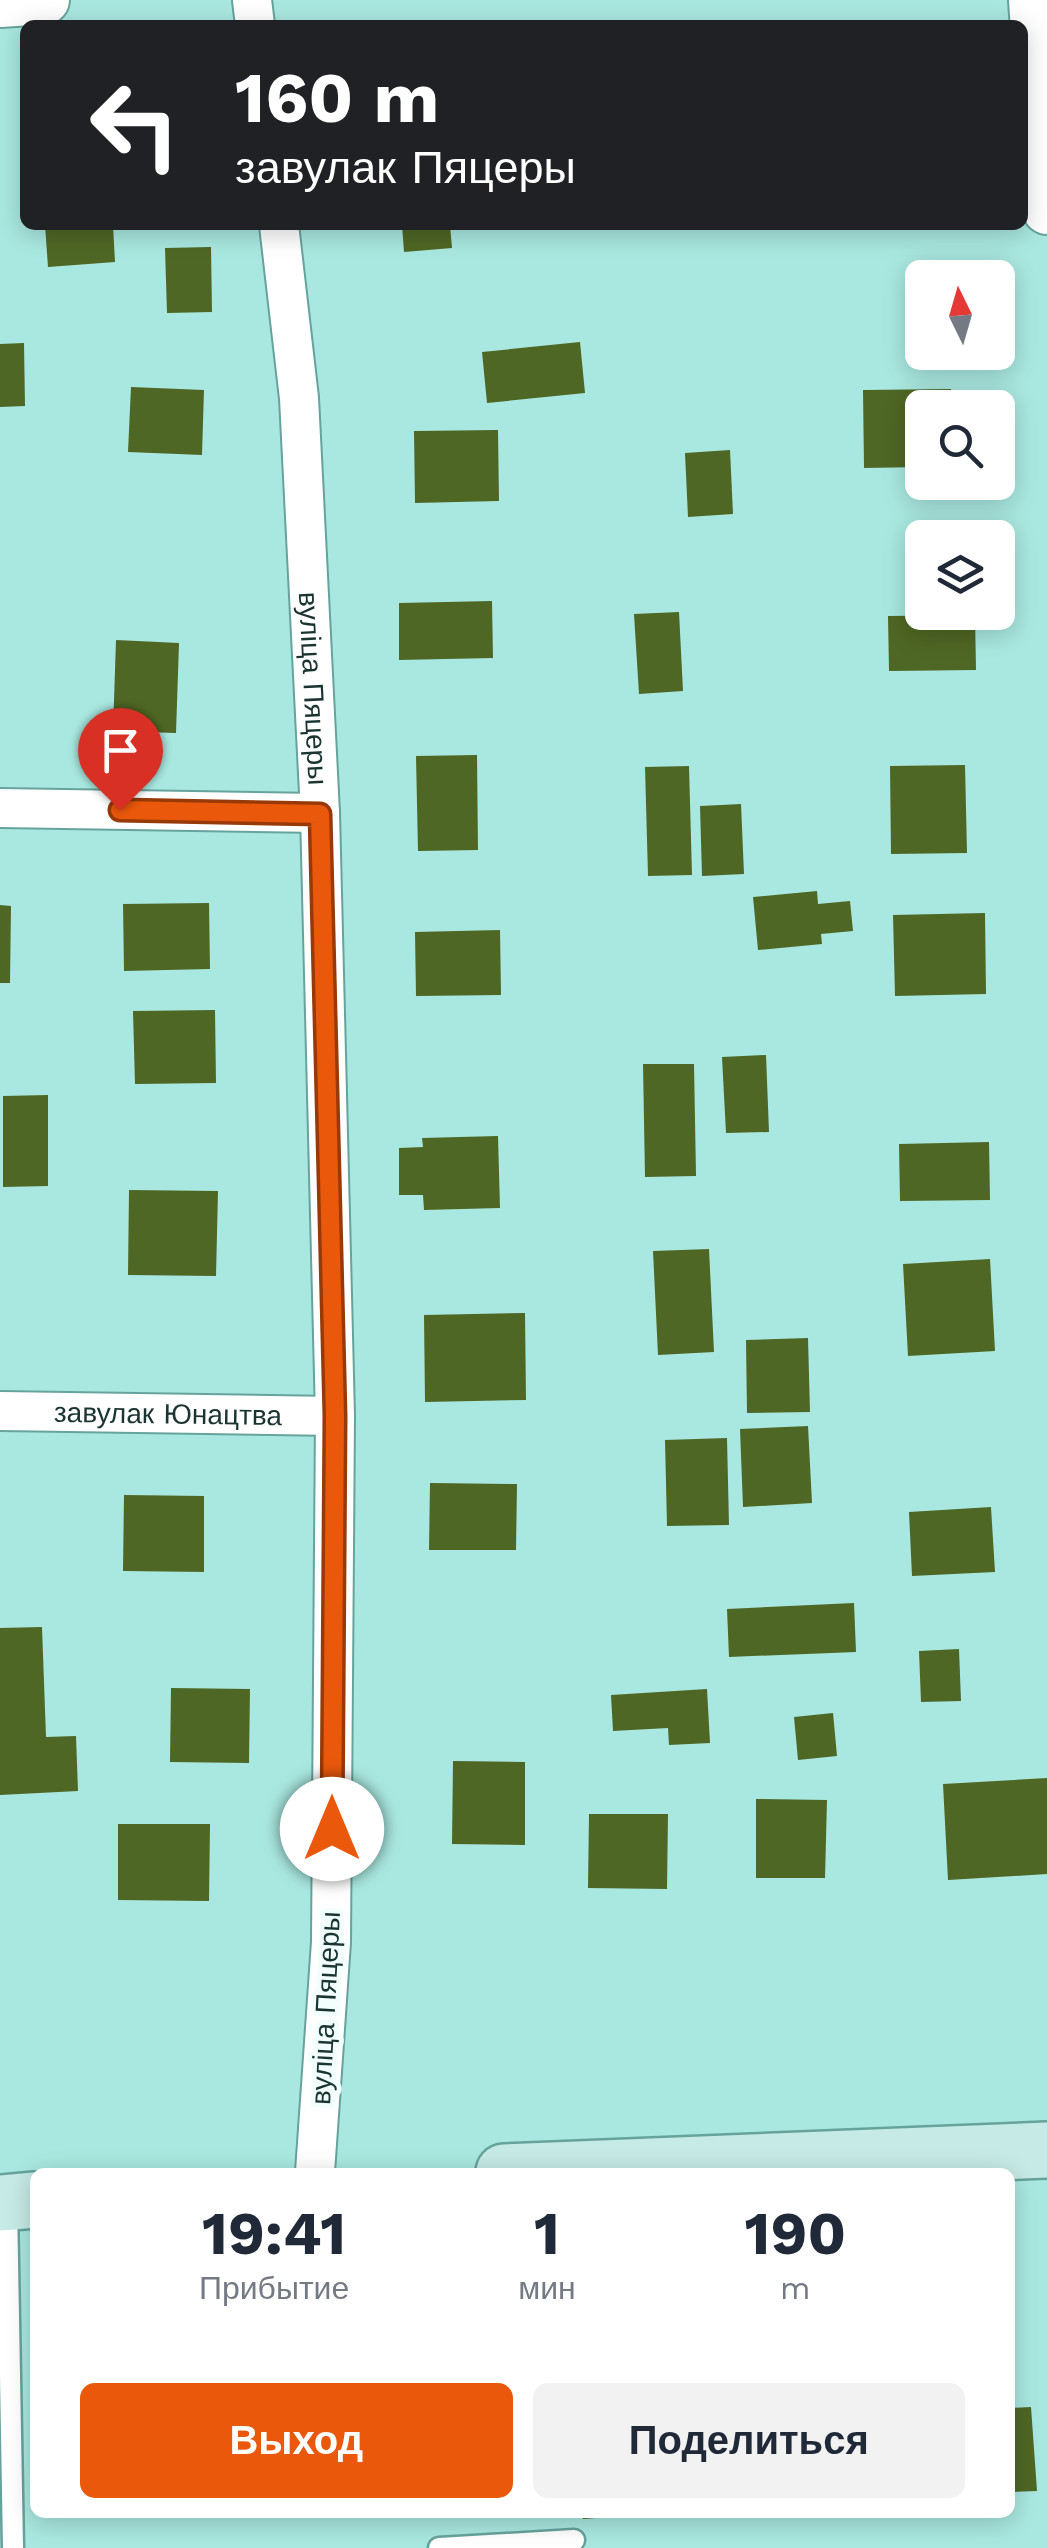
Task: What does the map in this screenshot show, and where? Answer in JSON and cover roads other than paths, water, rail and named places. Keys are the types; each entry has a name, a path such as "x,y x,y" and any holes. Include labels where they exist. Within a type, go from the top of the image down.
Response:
{"main road":[{"path":"603,2168 1047,2150"}],"street":[{"path":"0,3 46,0"},
{"path":"1033,0 1047,210"},
{"name":"вуліца Пяцеры","path":"279,230 299,398 320,814 335,1416 331,1942 315,2168"},
{"path":"0,808 320,814"},
{"name":"завулак Юнацтва","path":"0,1411 335,1416"}],"lane":[{"path":"14,2202 14,2548"},
{"path":"439,2548 574,2540"}]}
